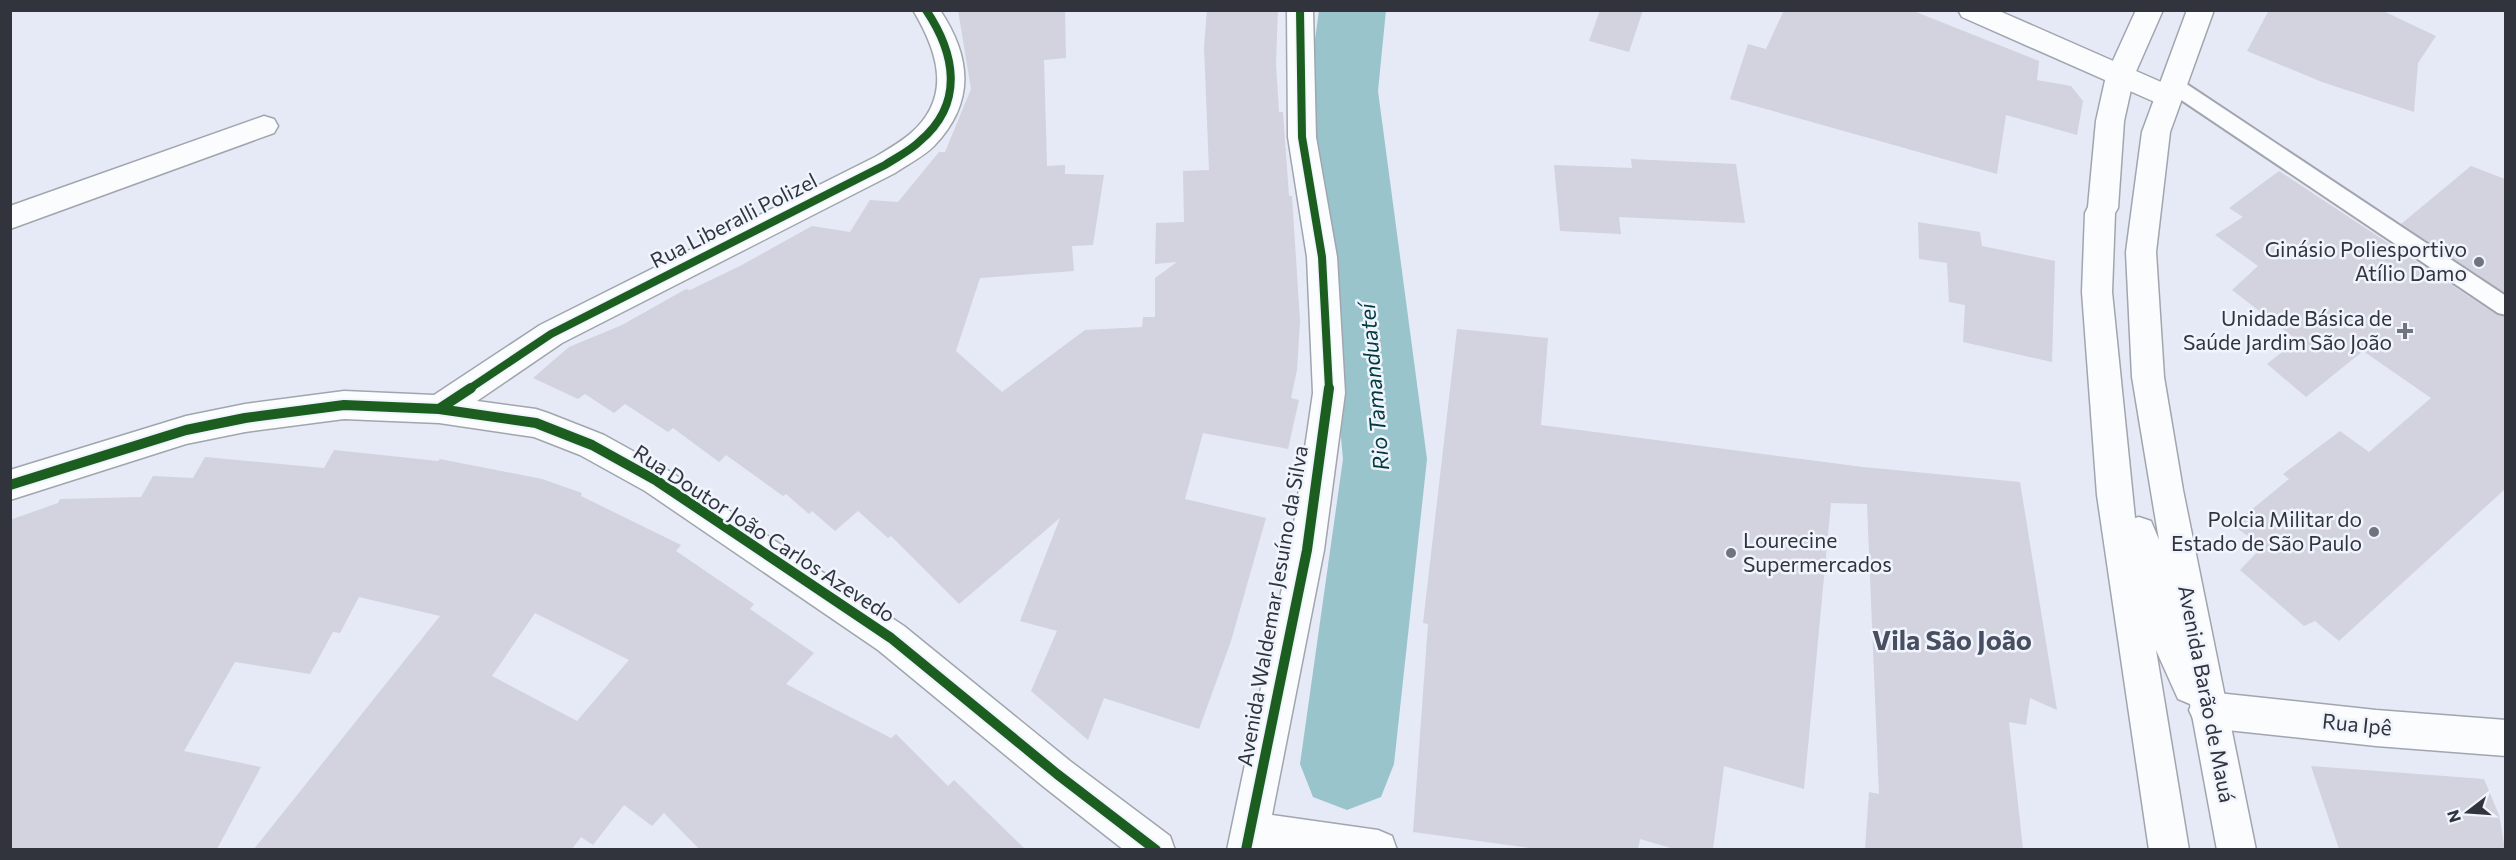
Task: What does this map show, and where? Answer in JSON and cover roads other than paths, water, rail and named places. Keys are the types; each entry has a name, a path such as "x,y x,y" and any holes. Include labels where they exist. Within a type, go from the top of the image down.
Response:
{"street":[{"name":"Rua Liberalli Polizel","path":"439,409 551,334 885,165 923,139 943,111 953,87 950,55 935,23 926,10"},
{"name":"Avenida Waldemar Jesuíno da Silva","path":"1248,840 1307,550 1329,393 1322,257 1302,137 1300,10"},
{"path":"1971,10 2120,76 2170,90"},
{"path":"2150,10 2120,76 2110,121 2103,208 2100,213 2097,292 2114,495 2169,849"},
{"name":"Avenida Barão de Mauá","path":"2201,10 2156,132 2141,252 2148,377 2166,490 2237,849"},
{"path":"10,218 264,126"},
{"name":"Rua Doutor João Carlos Azevedo","path":"10,485 141,442 186,430 244,418 344,405 439,409 536,423 592,445 657,481 891,638 1057,774 1156,849"},
{"path":"2114,495 2122,499 2133,513 2168,636 2193,692 2208,710"},
{"name":"Rua Ipê","path":"2208,710 2376,728 2505,738"},
{"path":"1248,840 1378,849"}],"lane":[{"path":"2170,90 2505,307"}],"waterway":[{"name":"Rio Tamanduateí","path":"1347,764 1385,459 1343,91 1353,10"}],"place":[{"name":"Ginásio Poliesportivo Atílio Damo","path":"2479,262"},
{"name":"Unidade Básica de Saúde Jardim São João","path":"2405,331"},
{"name":"Polcia Militar do Estado de São Paulo","path":"2374,532"},
{"name":"Lourecine Supermercados","path":"1731,553"}],"district":[{"name":"Vila São João","path":"1952,641"}]}
